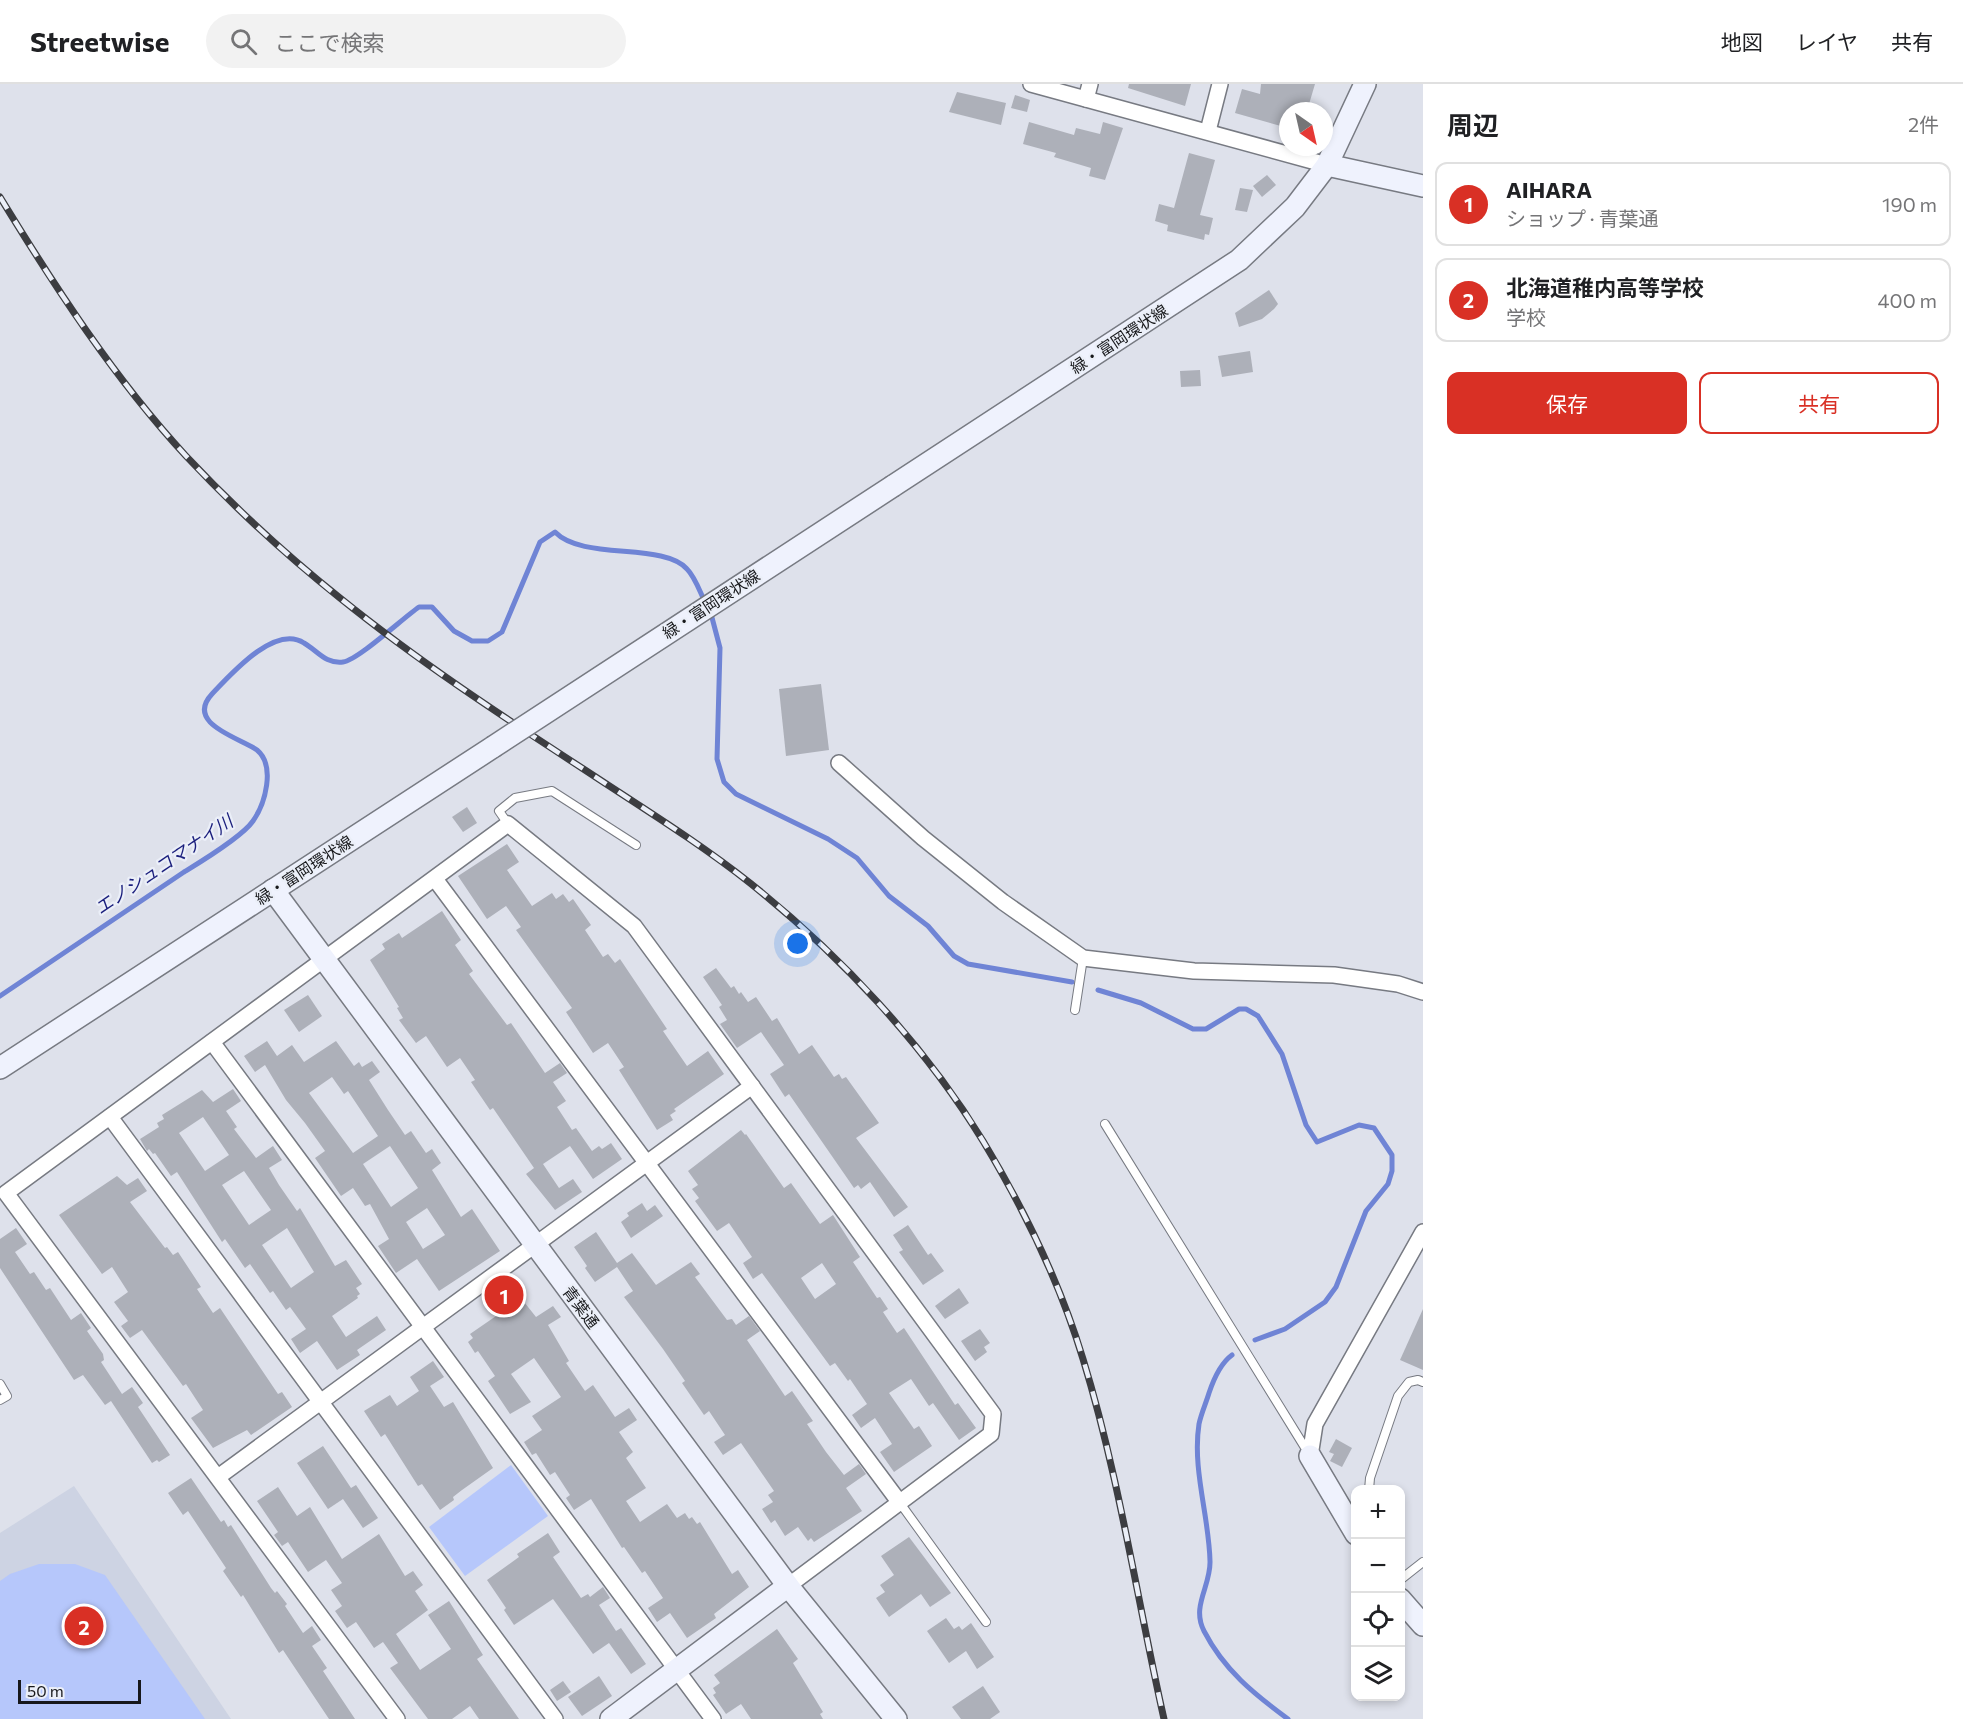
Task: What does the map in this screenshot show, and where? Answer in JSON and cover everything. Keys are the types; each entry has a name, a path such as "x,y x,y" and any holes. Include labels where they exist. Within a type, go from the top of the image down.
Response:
{"street":[{"path":"1031,84 1088,92 1208,131 1327,165 1423,186"},
{"path":"1208,131 1220,84"},
{"name":"緑・富岡環状線","path":"0,1068 1239,260 1295,207 1327,165 1365,84"},
{"path":"839,763 923,837 1003,902 1083,958 1194,971 1334,975 1388,982 1423,992"},
{"path":"397,1719 6,1193 508,824 634,926 993,1414 991,1434 610,1719"},
{"path":"435,879 900,1503"},
{"name":"青葉通","path":"273,890 788,1586 896,1719"},
{"path":"212,1042 713,1719"},
{"path":"218,1477 752,1086"},
{"path":"110,1118 555,1719"},
{"path":"1351,1526 1310,1456 1315,1424 1423,1232"},
{"path":"1405,1604 1423,1625"}],"lane":[{"path":"508,824 498,811 515,798 552,790 636,845"},
{"path":"1075,1010 1083,958"},
{"path":"1105,1124 1310,1456"},
{"path":"1369,1485 1398,1396 1409,1382 1418,1380 1423,1382"},
{"path":"0,1384 7,1396 0,1400"},
{"path":"900,1503 986,1622"},
{"path":"1405,1577 1423,1562"}],"shaded area":[{"path":"511,1465 548,1516 465,1576 429,1527"},
{"path":"74,1486 231,1719 0,1719 0,1533"},
{"path":"39,1564 75,1564 105,1575 205,1719 0,1719 0,1581 10,1574"}],"building":[{"path":"1129,84 1191,84 1185,106 1128,88"},
{"path":"1261,84 1315,84 1310,102 1279,102 1279,125 1235,113 1242,89 1260,94"},
{"path":"957,92 1006,103 1001,125 949,112"},
{"path":"1015,95 1030,100 1027,112 1011,108"},
{"path":"1029,122 1074,135 1076,128 1100,134 1103,122 1123,128 1105,180 1089,176 1091,168 1054,157 1056,153 1023,144"},
{"path":"1189,153 1215,160 1200,215 1213,218 1209,235 1205,234 1204,240 1167,231 1168,225 1155,221 1159,204 1174,208"},
{"path":"1267,175 1276,185 1262,197 1253,186"},
{"path":"1240,188 1253,190 1247,212 1235,210"},
{"path":"1269,290 1278,304 1274,309 1262,319 1239,327 1235,313"},
{"path":"1250,351 1253,372 1222,377 1218,356"},
{"path":"1200,370 1201,386 1181,387 1180,371"},
{"path":"821,684 829,750 786,756 779,689"},
{"path":"467,807 477,823 463,832 452,817"},
{"path":"507,844 519,862 507,870 532,906 552,893 556,899 563,894 569,902 573,899 591,925 585,930 603,957 608,954 615,963 620,959 667,1029 663,1031 687,1066 708,1051 724,1074 674,1109 676,1111 670,1115 673,1120 657,1130 619,1070 624,1067 608,1043 593,1053 566,1012 572,1008 516,930 521,927 506,906 487,919 458,876"},
{"path":"442,911 461,940 455,945 473,971 469,974 507,1025 511,1023 545,1073 560,1063 567,1073 553,1082 566,1101 557,1107 572,1130 576,1128 592,1151 599,1146 602,1149 611,1143 622,1159 593,1179 570,1146 543,1164 559,1188 573,1179 582,1192 555,1210 526,1174 534,1168 493,1108 490,1110 471,1082 475,1080 460,1058 447,1067 426,1036 416,1043 399,1020 403,1018 397,1008 399,1007 370,960 385,949 382,944 399,933 402,938"},
{"path":"716,968 731,988 734,986 748,1002 756,997 772,1021 777,1018 799,1054 812,1045 834,1077 839,1074 842,1079 846,1077 879,1123 856,1138 908,1207 894,1217 870,1182 861,1189 858,1185 854,1188 789,1094 785,1097 770,1074 784,1065 761,1032 737,1048 720,1024 727,1020 719,1007 722,1005 703,977"},
{"path":"308,995 322,1016 299,1032 284,1010"},
{"path":"267,1041 277,1056 292,1045 304,1062 336,1041 354,1066 359,1062 362,1067 372,1061 380,1072 369,1080 388,1110 405,1135 411,1131 426,1153 432,1149 441,1163 432,1170 461,1217 472,1209 500,1251 439,1291 417,1259 396,1273 378,1246 389,1239 370,1204 365,1206 353,1188 341,1196 315,1158 325,1151 286,1100 265,1065 255,1072 244,1056","holes":["332,1077 344,1094 348,1091 378,1136 353,1153 309,1093","390,1146 418,1188 391,1207 363,1164","427,1208 445,1235 423,1249 406,1222"]},
{"path":"233,1089 241,1101 226,1111 237,1127 234,1129 256,1158 273,1146 282,1160 269,1168 279,1185 297,1211 300,1208 335,1266 346,1260 362,1284 356,1288 360,1294 358,1298 332,1316 346,1337 377,1316 386,1330 357,1350 360,1355 337,1370 317,1341 300,1353 291,1339 306,1329 290,1307 286,1310 273,1291 270,1293 250,1264 245,1268 225,1239 222,1242 177,1172 171,1176 155,1153 153,1154 149,1149 147,1151 140,1139 159,1127 157,1123 164,1119 162,1115 202,1090 213,1102","holes":["203,1117 229,1155 205,1171 179,1133","244,1171 271,1210 249,1225 222,1185","287,1228 314,1272 291,1288 262,1245"]},
{"path":"741,1130 746,1134 784,1188 791,1183 820,1224 833,1215 860,1257 853,1262 877,1298 880,1297 888,1309 883,1312 897,1333 904,1328 955,1405 958,1403 976,1428 959,1440 933,1403 929,1406 911,1379 889,1393 914,1429 919,1426 932,1446 894,1472 880,1452 892,1444 875,1418 861,1428 852,1415 867,1404 850,1379 848,1381 835,1363 830,1366 762,1273 753,1279 743,1263 752,1257 729,1223 717,1231 695,1201 699,1198 692,1189 698,1185 688,1171","holes":["822,1263 836,1284 815,1299 801,1278"]},
{"path":"117,1176 127,1185 138,1178 147,1191 130,1202 165,1248 167,1247 173,1255 178,1252 201,1287 197,1289 213,1313 220,1308 278,1394 282,1392 292,1407 251,1435 247,1430 213,1448 191,1418 203,1410 186,1384 183,1386 142,1330 130,1338 121,1326 128,1321 114,1302 128,1292 112,1267 102,1274 59,1215"},
{"path":"642,1203 647,1211 655,1205 663,1216 631,1238 621,1222 629,1216 627,1213"},
{"path":"908,1225 928,1255 931,1253 944,1271 923,1285 899,1252 903,1250 893,1235"},
{"path":"16,1228 27,1244 15,1252 30,1274 34,1272 46,1290 50,1288 71,1320 81,1313 91,1328 87,1331 103,1354 104,1360 101,1362 122,1394 132,1387 143,1403 138,1407 170,1455 159,1462 157,1460 152,1463 111,1401 105,1405 83,1375 74,1380 0,1268 0,1239"},
{"path":"596,1232 617,1263 632,1253 656,1285 691,1262 700,1274 695,1277 727,1320 732,1319 736,1325 749,1316 760,1331 747,1340 785,1396 792,1391 813,1421 807,1424 826,1452 844,1475 859,1464 866,1474 846,1488 862,1511 814,1542 811,1538 808,1541 798,1527 785,1536 775,1520 771,1523 762,1509 773,1502 768,1495 774,1491 741,1443 723,1455 714,1442 725,1435 709,1411 704,1415 682,1383 685,1381 624,1297 633,1291 617,1267 595,1282 585,1268 587,1266 574,1247"},
{"path":"509,1283 536,1317 553,1306 561,1317 548,1325 569,1361 566,1363 585,1391 593,1385 615,1417 629,1408 637,1420 619,1432 633,1452 626,1458 646,1488 626,1501 640,1522 667,1504 677,1518 685,1513 689,1519 692,1517 697,1524 700,1522 732,1574 738,1570 749,1587 714,1614 716,1618 687,1638 670,1613 657,1622 648,1608 663,1598 645,1571 642,1573 624,1547 622,1548 591,1499 574,1510 566,1498 570,1495 555,1472 550,1475 536,1453 532,1455 524,1442 542,1430 532,1416 561,1397 534,1358 511,1374 531,1402 510,1414 488,1381 495,1376 478,1351 475,1353 468,1342 473,1338 470,1334 499,1314 487,1297"},
{"path":"959,1288 969,1303 945,1319 935,1306"},
{"path":"1423,1309 1423,1370 1400,1360"},
{"path":"980,1329 990,1343 984,1347 987,1352 975,1361 961,1341"},
{"path":"433,1361 444,1377 430,1386 444,1407 453,1402 493,1468 453,1497 454,1500 440,1510 422,1484 418,1486 385,1434 381,1437 364,1411 390,1395 397,1406 419,1391 410,1377"},
{"path":"1336,1439 1352,1448 1342,1467 1330,1461 1334,1454 1329,1452"},
{"path":"323,1446 351,1488 356,1485 378,1518 363,1528 343,1499 328,1509 297,1463"},
{"path":"191,1478 221,1522 224,1520 228,1527 231,1525 271,1588 275,1593 277,1591 287,1604 285,1606 303,1633 312,1626 321,1640 312,1646 327,1668 323,1671 355,1719 329,1719 283,1650 279,1653 243,1595 241,1597 223,1571 226,1568 188,1511 183,1515 168,1493"},
{"path":"278,1487 297,1516 310,1507 342,1559 379,1534 405,1576 413,1571 423,1585 415,1591 428,1610 396,1634 420,1670 451,1649 428,1615 449,1601 483,1655 477,1659 519,1719 479,1719 470,1706 452,1719 428,1719 390,1668 398,1663 383,1642 374,1648 356,1622 347,1628 335,1611 342,1606 331,1590 342,1583 326,1560 308,1572 288,1542 282,1546 274,1535 278,1532 257,1501"},
{"path":"548,1533 560,1552 553,1557 581,1598 588,1594 590,1597 603,1587 610,1598 599,1605 616,1631 621,1628 646,1664 631,1674 609,1643 593,1654 553,1599 514,1625 504,1610 506,1608 487,1580 519,1557 517,1554"},
{"path":"909,1537 951,1593 930,1607 921,1594 889,1617 876,1598 885,1592 880,1585 894,1575 881,1556"},
{"path":"946,1618 954,1629 959,1626 962,1630 971,1623 994,1657 977,1669 966,1651 949,1663 927,1631"},
{"path":"777,1629 798,1659 793,1663 823,1712 820,1714 823,1719 751,1719 741,1704 726,1714 713,1695 716,1693 713,1688 720,1683 714,1675"},
{"path":"599,1676 612,1696 582,1716 568,1697"},
{"path":"563,1681 571,1692 557,1701 550,1690"},
{"path":"983,1686 1000,1712 990,1719 961,1719 952,1707"}],"waterway":[{"name":"エノシュコマナイ川","path":"0,996 221,848 253,821 267,785 266,765 263,757 257,750 228,735 210,722 205,714 205,705 230,675 267,646 280,640 292,639 304,643 326,659 343,662 369,647 419,607 432,607 454,631 472,641 488,641 502,632 540,542 555,532 568,541 584,546 642,553 676,561 690,572 705,602"},
{"name":"エノシュコマナイ川","path":"710,610 720,648 717,759 724,782 736,794 828,839 857,858 889,896 928,926 954,956 968,964 1072,982"},
{"name":"エノシュコマナイ川","path":"1098,990 1141,1003 1193,1029 1206,1029 1239,1009 1246,1009 1258,1016 1282,1054 1306,1125 1317,1142 1359,1125 1374,1128 1392,1155 1392,1171 1388,1184 1366,1211 1336,1287 1325,1302 1285,1329 1255,1340"},
{"name":"エノシュコマナイ川","path":"1232,1355 1215,1378 1201,1416 1197,1441 1210,1561 1208,1579 1200,1604 1201,1622 1212,1645 1230,1669 1263,1700 1288,1719"}],"railway":[{"path":"0,197 64,298 134,395 186,456 260,530 340,598 430,666 690,839 750,883 847,970 878,1002 934,1069 983,1141 1013,1193 1040,1247 1074,1331 1107,1448 1164,1719"}],"place":[{"name":"AIHARA","path":"504,1295"},
{"name":"北海道稚内高等学校","path":"84,1626"}]}
